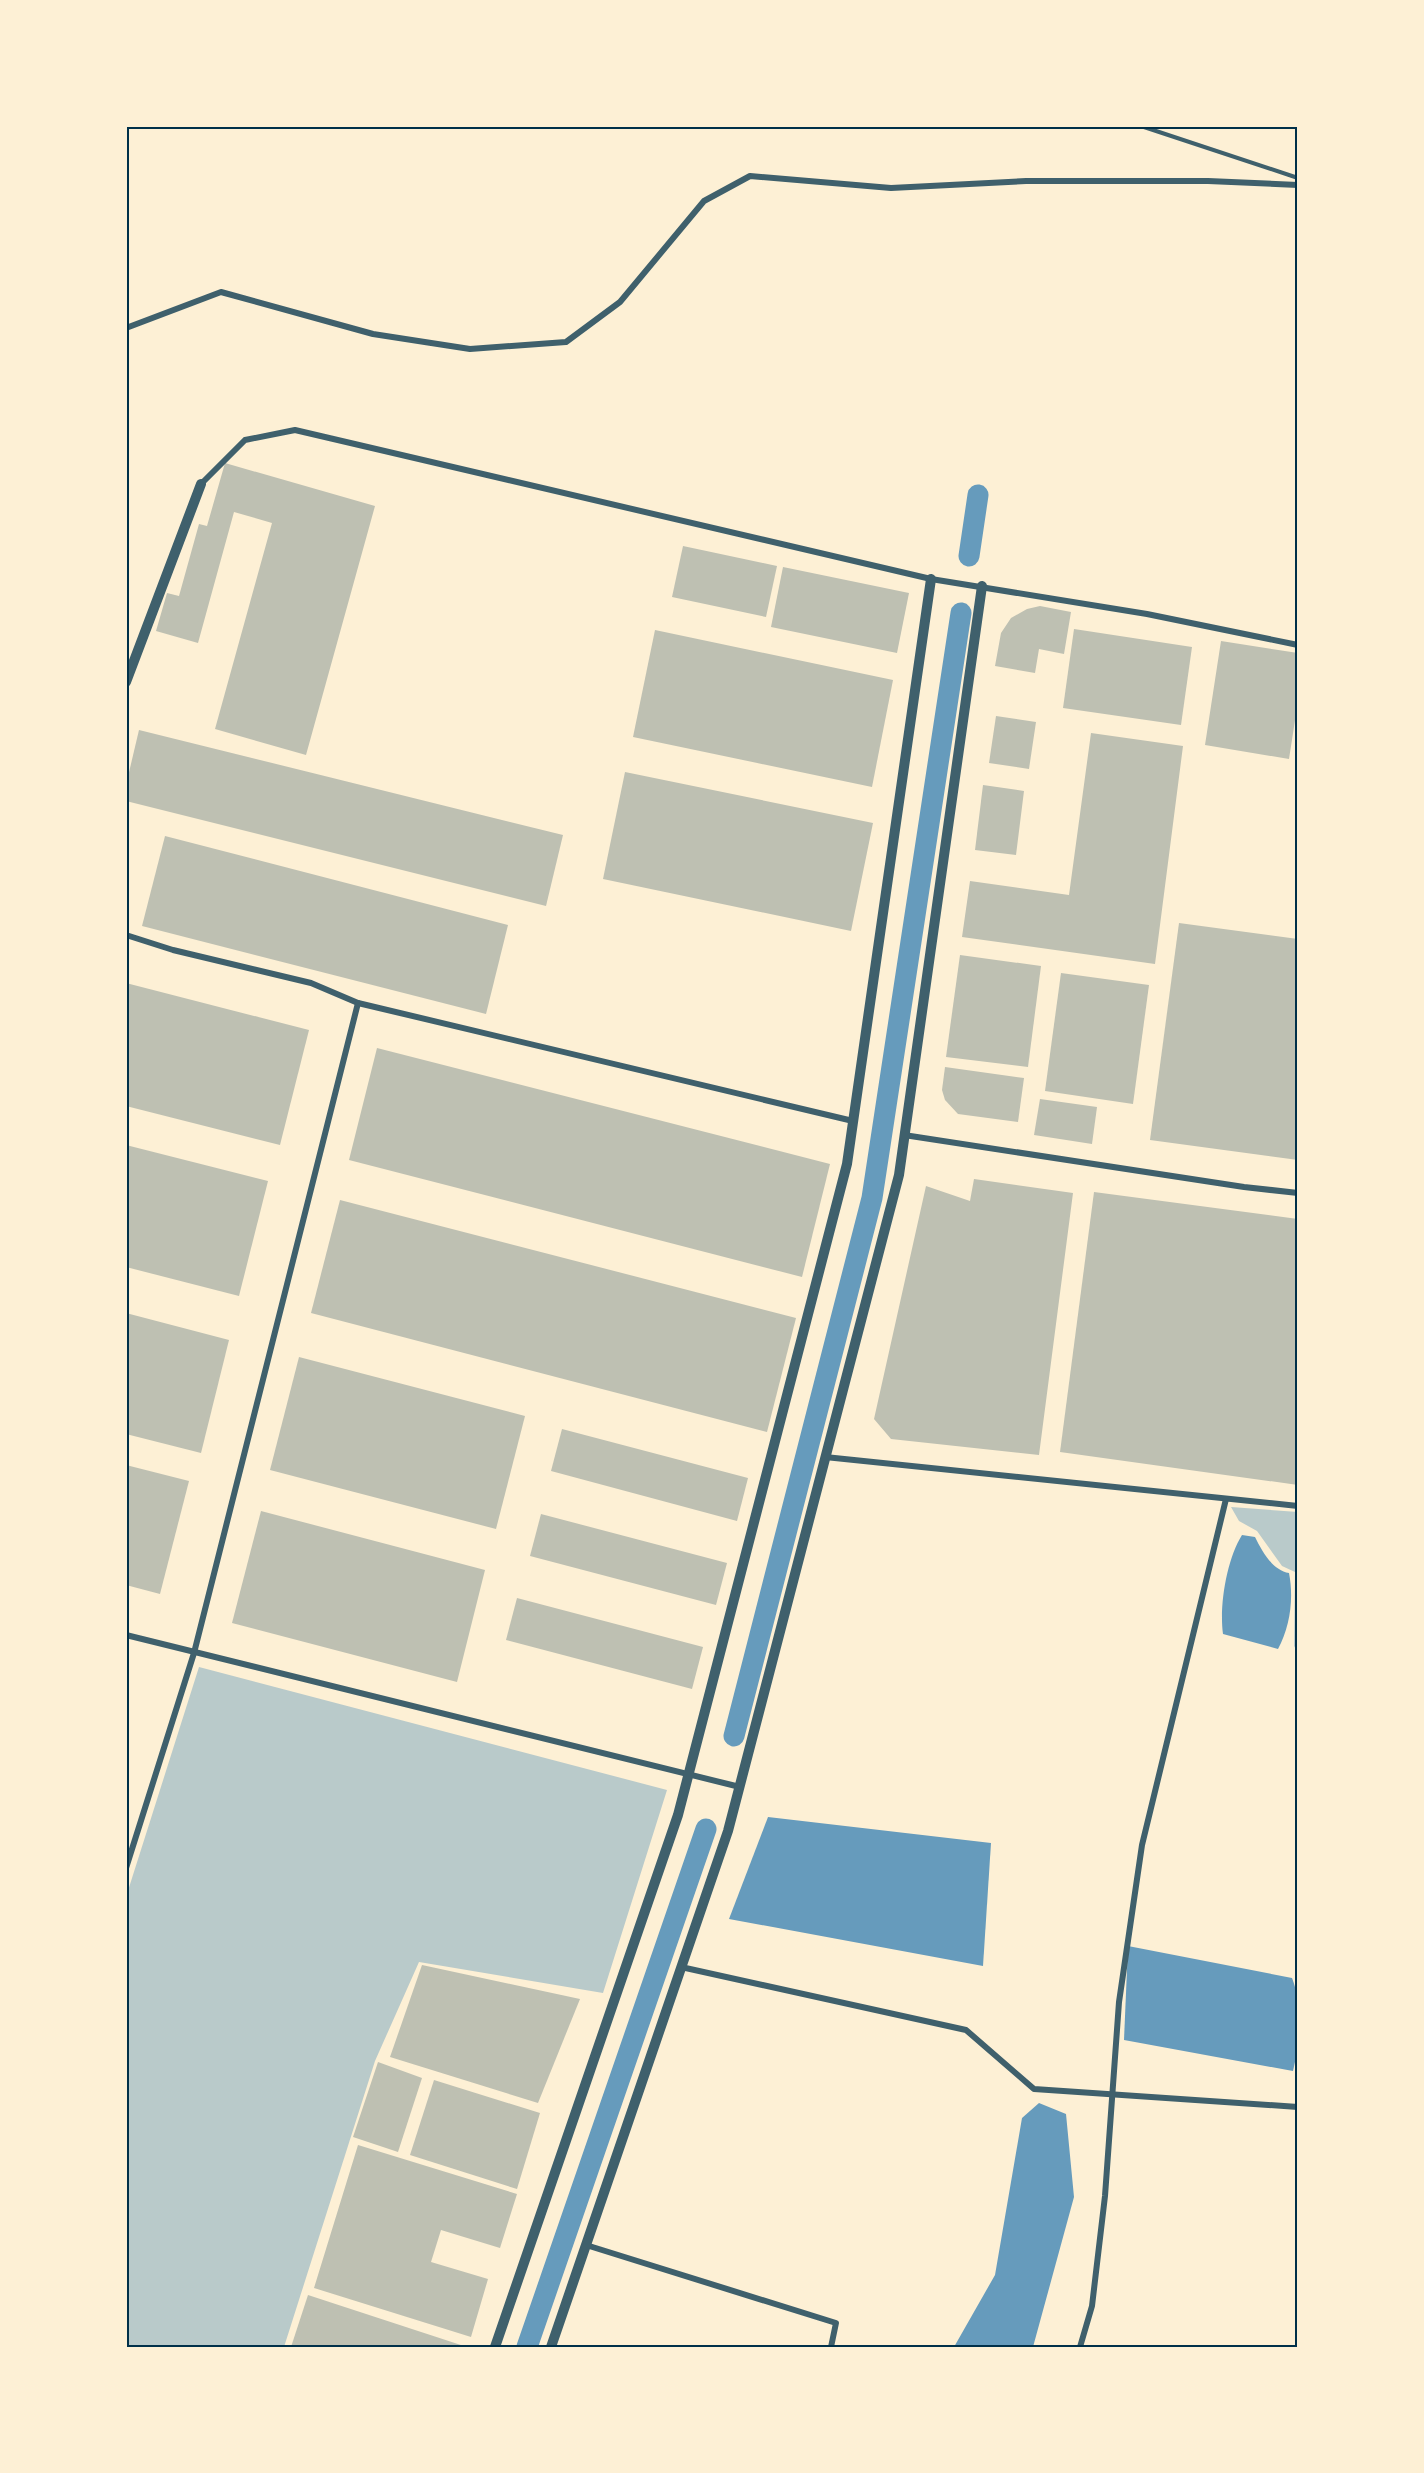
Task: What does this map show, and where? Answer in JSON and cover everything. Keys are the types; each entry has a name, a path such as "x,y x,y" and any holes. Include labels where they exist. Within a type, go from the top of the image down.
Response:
{"street":[{"path":"126,328 221,292 373,334 470,349 566,342 620,302 704,201 750,176 891,188 1048,181 1208,181 1298,185"},
{"path":"126,682 201,484 245,440 295,430 931,579 1147,614 1298,645"},
{"path":"495,2347 678,1815 847,1164 931,579"},
{"path":"551,2347 728,1831 899,1175 982,586"},
{"path":"126,935 173,950 311,983 358,1003 853,1121"},
{"path":"126,1868 194,1653 358,1003"},
{"path":"904,1135 1244,1188 1298,1193"},
{"path":"825,1457 1298,1506"},
{"path":"1080,2347 1092,2306 1105,2196 1119,2002 1142,1845 1227,1499"},
{"path":"126,1635 740,1787"},
{"path":"681,1967 966,2030 1034,2090 1298,2107"},
{"path":"586,2245 836,2323 831,2347"}],"lane":[{"path":"1141,126 1298,178"}],"shaded area":[{"path":"1231,1507 1298,1512 1298,1653 1294,1646 1295,1572 1282,1566 1257,1531 1239,1521"},
{"path":"199,1667 667,1790 603,1993 419,1962 375,2061 284,2347 126,2347 126,1897"}],"water":[{"path":"1242,1535 1255,1537 1264,1554 1273,1564 1289,1573 1290,1612 1278,1649 1223,1634 1222,1610 1225,1583 1232,1557"},
{"path":"768,1817 991,1843 983,1966 729,1919"},
{"path":"1128,1946 1292,1978 1299,2012 1293,2071 1124,2040"},
{"path":"1039,2103 1066,2114 1074,2197 1033,2347 954,2347 995,2275 1022,2118"}],"building":[{"path":"225,463 375,506 306,755 215,729 272,523 234,512 198,643 156,631 167,593 179,596 199,524 207,526"},
{"path":"683,546 777,566 766,617 672,597"},
{"path":"783,567 909,593 897,653 771,627"},
{"path":"1040,606 1071,612 1064,654 1039,649 1035,673 995,666 1001,633 1011,618 1027,609"},
{"path":"1074,629 1192,647 1181,725 1063,708"},
{"path":"655,630 893,680 872,787 633,737"},
{"path":"1221,641 1298,653 1298,701 1289,759 1205,745"},
{"path":"996,716 1036,722 1029,769 989,763"},
{"path":"139,730 563,835 546,906 126,801 126,785"},
{"path":"1091,733 1183,746 1155,964 962,937 970,881 1069,895"},
{"path":"625,772 873,823 851,931 603,879"},
{"path":"983,785 1024,791 1016,855 975,850"},
{"path":"165,836 508,925 486,1014 142,926"},
{"path":"1179,923 1298,939 1298,1160 1150,1140"},
{"path":"960,955 1041,966 1028,1067 946,1057"},
{"path":"1061,973 1149,985 1133,1104 1045,1091"},
{"path":"126,983 309,1030 280,1145 126,1106"},
{"path":"377,1048 830,1164 802,1277 349,1160"},
{"path":"945,1067 1024,1078 1018,1122 958,1114 945,1100 942,1090"},
{"path":"1040,1099 1097,1107 1092,1144 1034,1135"},
{"path":"126,1145 268,1181 239,1296 126,1267"},
{"path":"974,1179 1073,1193 1039,1455 891,1439 874,1419 926,1186 970,1201"},
{"path":"1094,1192 1298,1219 1298,1485 1060,1452"},
{"path":"340,1200 796,1318 767,1432 311,1313"},
{"path":"126,1313 229,1340 201,1453 126,1434"},
{"path":"299,1357 525,1416 496,1529 270,1470"},
{"path":"562,1429 748,1478 737,1521 551,1471"},
{"path":"126,1465 189,1481 160,1594 126,1585"},
{"path":"261,1511 485,1570 457,1682 232,1623"},
{"path":"541,1514 727,1563 716,1605 530,1556"},
{"path":"517,1598 703,1647 692,1689 506,1640"},
{"path":"422,1965 580,1999 538,2103 390,2057"},
{"path":"378,2062 422,2078 398,2152 353,2137"},
{"path":"434,2080 540,2113 517,2189 410,2155"},
{"path":"358,2145 517,2194 500,2248 441,2230 431,2262 488,2279 471,2337 314,2288"},
{"path":"308,2295 467,2347 291,2347"}],"waterway":[{"path":"969,556 978,495"},
{"path":"734,1736 872,1198 961,613"},
{"path":"527,2347 706,1829"}]}
